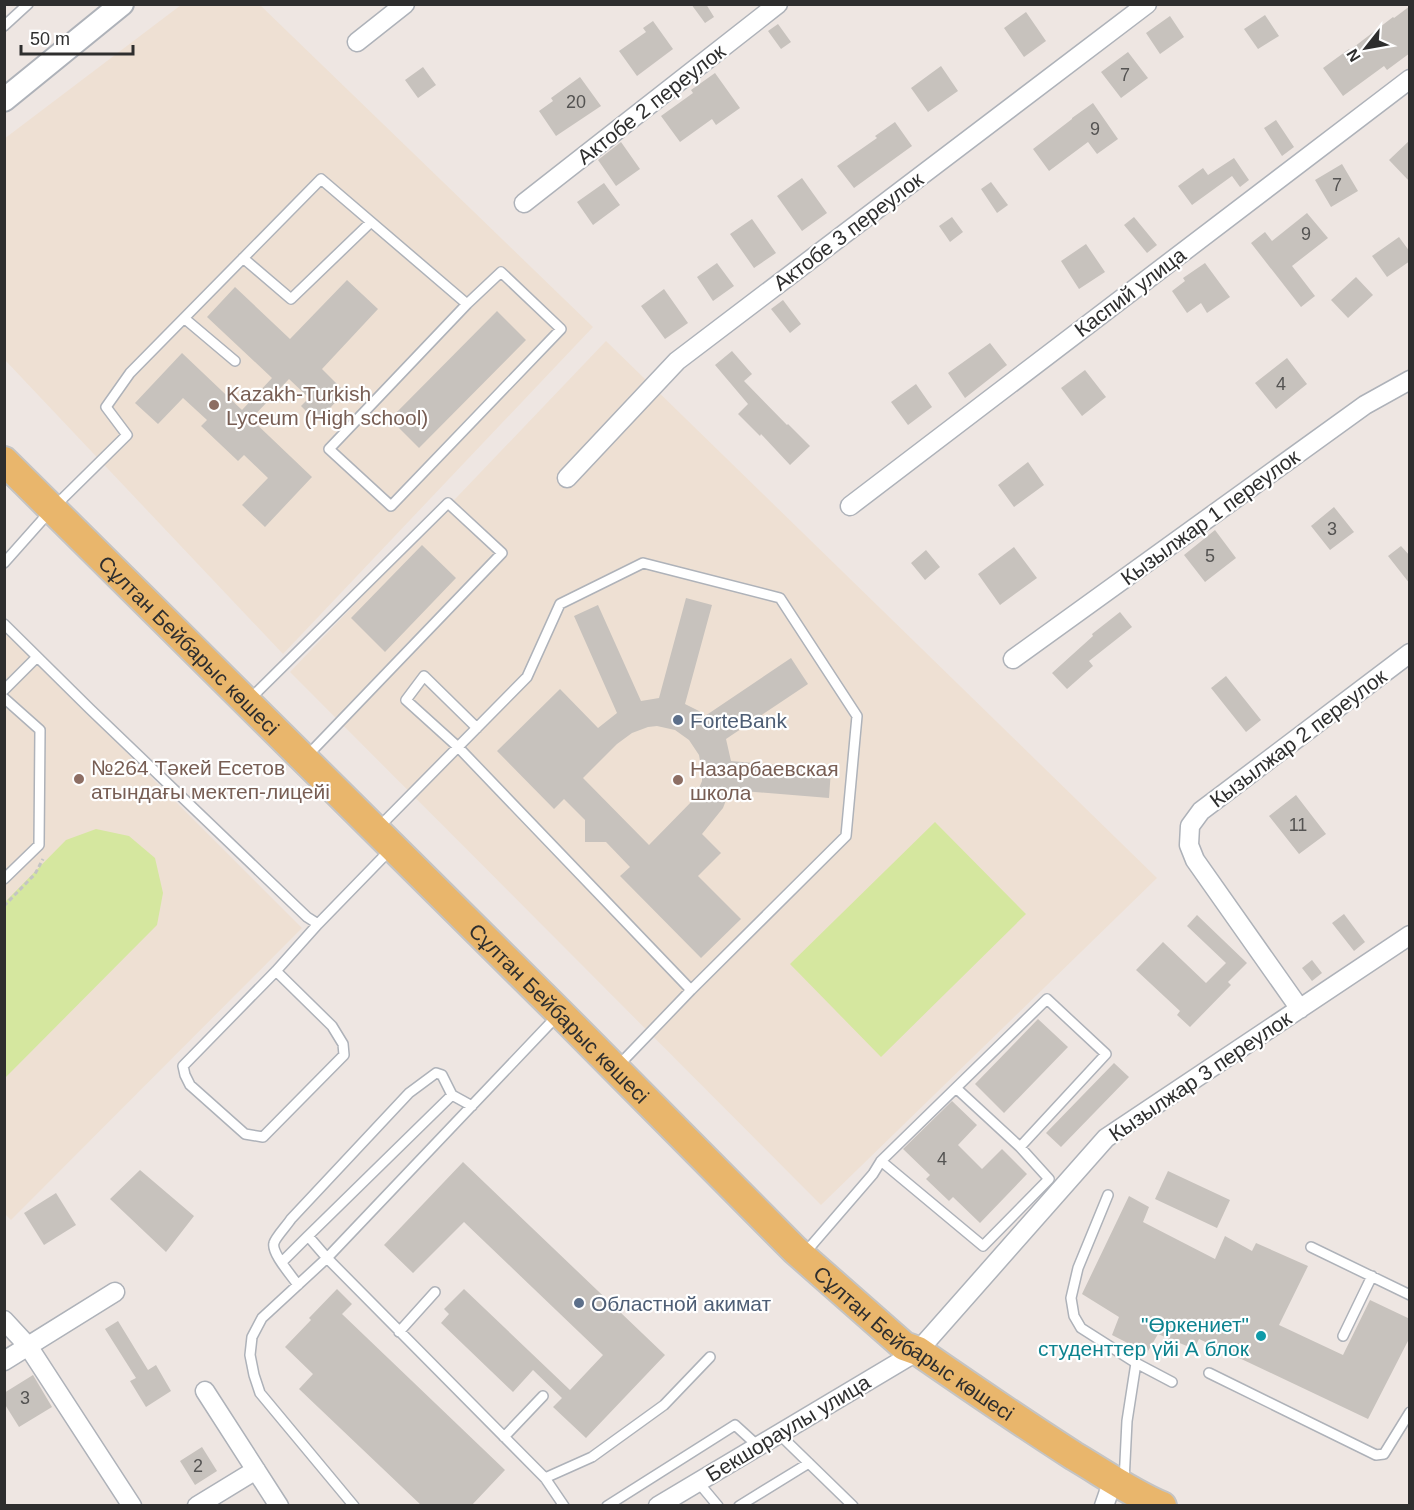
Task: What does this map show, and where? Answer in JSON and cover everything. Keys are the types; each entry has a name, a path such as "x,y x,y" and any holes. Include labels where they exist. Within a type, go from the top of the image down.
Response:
{"main road":[{"name":"Сұлтан Бейбарыс көшесі","path":"4,462 560,1013 802,1257 904,1346 918,1351 1114,1490 1147,1499 1162,1506"}],"street":[{"path":"4,100 122,4"},
{"path":"357,42 405,4"},
{"name":"Актобе 2 переулок","path":"524,203 778,4"},
{"name":"Актобе 3 переулок","path":"567,478 677,361 1147,4"},
{"name":"Каспий улица","path":"850,506 1410,79"},
{"name":"Кызылжар 1 переулок","path":"1013,659 1365,405 1410,380"},
{"name":"Кызылжар 2 переулок","path":"1300,1009 1195,860 1189,845 1190,826 1201,811 1410,653"},
{"name":"Кызылжар 3 переулок","path":"918,1351 1106,1138 1410,935"},
{"path":"4,1361 115,1292"},
{"path":"4,1320 27,1346 132,1506"},
{"name":"Бекшораулы улица","path":"658,1506 918,1351"},
{"path":"205,1391 279,1506"},
{"path":"197,1506 256,1470"}],"lane":[{"path":"4,26 28,4"},
{"path":"4,563 52,509 127,435 106,407 130,373 321,179 467,304"},
{"path":"243,258 291,299 371,222"},
{"path":"501,272 561,329 391,506 329,449 467,304 501,272"},
{"path":"184,318 235,361"},
{"path":"246,703 448,503 502,553 304,760"},
{"path":"276,971 332,1026 343,1044 344,1055 263,1137 245,1134 190,1085 183,1066 276,971 318,924 458,747 527,677 560,604 643,563 780,598 857,716 846,836 614,1070"},
{"path":"4,624 307,917 318,924"},
{"path":"4,690 38,657"},
{"path":"477,728 424,676 406,700 458,747 691,990"},
{"path":"4,698 40,730 39,845 4,879"},
{"path":"802,1257 873,1174 881,1161 1047,999 1106,1054 1020,1146"},
{"path":"354,1506 260,1393 250,1355 252,1336 262,1318 327,1258 560,1013"},
{"path":"298,1285 273,1250 274,1240 291,1218 409,1093 436,1073 442,1075 452,1095 472,1106"},
{"path":"881,1161 983,1246 1049,1179 1020,1146 957,1088"},
{"path":"282,1262 452,1095"},
{"path":"1108,1195 1078,1268 1071,1298 1074,1316 1081,1328 1136,1363 1172,1382"},
{"path":"308,1236 399,1332 545,1478 564,1506"},
{"path":"1311,1247 1410,1295"},
{"path":"1343,1336 1372,1276"},
{"path":"399,1332 435,1292"},
{"path":"545,1478 592,1457 664,1405 710,1357"},
{"path":"1114,1490 1136,1363"},
{"path":"1209,1373 1377,1455 1384,1454 1410,1412"},
{"path":"504,1437 543,1396"},
{"path":"607,1506 735,1425 758,1446"},
{"path":"779,1434 853,1506"},
{"path":"739,1506 809,1463"},
{"path":"698,1482 718,1506"}],"path":[{"path":"4,906 34,874 44,858 39,845"}],"shaded area":[{"path":"181,5 260,5 593,327 283,654 5,360 4,139"},
{"path":"606,341 1157,878 821,1205 290,672"},
{"name":"№264 Тәкей Есетов атындағы мектеп-лицейі","path":"4,630 302,928 11,1220 4,1213"}],"green space":[{"path":"935,822 1026,914 881,1057 790,964"},
{"path":"96,829 129,836 155,858 163,893 157,925 5,1078 5,902 66,840"}],"building":[{"path":"691,4 706,4 714,17 705,23"},
{"path":"1410,6 1410,53 1387,70 1384,66 1343,96 1323,68"},
{"path":"1026,12 1046,41 1024,57 1004,28"},
{"path":"1265,15 1279,36 1258,49 1244,29"},
{"path":"1170,16 1184,37 1160,54 1146,33"},
{"path":"653,21 673,49 637,76 619,51 646,32 643,28"},
{"path":"778,24 791,42 781,49 768,31"},
{"path":"1128,52 1148,78 1121,98 1101,72"},
{"path":"941,66 958,91 928,112 911,88"},
{"path":"423,67 436,85 418,98 405,80"},
{"path":"715,73 740,108 716,125 712,119 680,142 661,116 693,93 691,90"},
{"path":"580,77 601,106 556,136 539,111 553,101 551,98"},
{"path":"1093,103 1118,139 1097,154 1088,142 1049,171 1033,149"},
{"path":"1276,120 1294,147 1282,156 1264,128"},
{"path":"895,122 912,146 854,188 837,166 877,138 875,136"},
{"path":"1410,140 1410,182 1389,160"},
{"path":"621,142 640,169 616,186 598,160"},
{"path":"1234,158 1249,180 1240,187 1232,176 1192,205 1178,186 1203,168 1208,175"},
{"path":"1342,164 1358,191 1331,207 1315,180"},
{"path":"802,178 827,213 802,231 777,196"},
{"path":"991,182 1008,205 997,213 981,189"},
{"path":"604,183 620,205 593,225 577,202"},
{"path":"1307,213 1328,238 1292,266 1315,296 1301,307 1251,243 1265,232 1272,241"},
{"path":"952,217 963,232 950,242 939,226"},
{"path":"1134,217 1157,245 1147,253 1124,225"},
{"path":"752,219 776,253 754,268 730,234"},
{"path":"1399,237 1410,252 1410,261 1387,277 1372,256"},
{"path":"1086,244 1105,272 1079,289 1061,261"},
{"path":"717,263 734,286 713,301 697,277"},
{"path":"1205,263 1230,297 1207,313 1201,303 1187,313 1172,291 1185,281 1183,278"},
{"path":"1356,277 1373,295 1348,318 1331,300"},
{"name":"Kazakh-Turkish Lyceum (High school)","path":"347,280 378,309 322,369 345,392 317,422 301,406 309,398 289,379 251,419 312,477 265,527 242,505 268,478 244,455 238,461 201,426 207,420 183,398 158,424 135,403 182,353 242,410 272,378 207,317 235,287 290,339"},
{"path":"664,289 688,323 665,339 641,306"},
{"path":"783,300 801,324 790,333 771,309"},
{"path":"497,311 526,340 419,448 390,419"},
{"path":"990,343 1007,365 965,398 948,373"},
{"path":"732,351 752,374 744,381 810,446 790,465 761,434 760,436 738,414 748,404 715,365"},
{"path":"1287,358 1307,384 1276,409 1255,383"},
{"path":"1085,370 1106,397 1082,416 1061,388"},
{"path":"916,384 932,407 908,425 891,402"},
{"path":"1028,462 1044,485 1014,507 998,485"},
{"path":"1334,507 1354,532 1330,550 1311,526"},
{"path":"1215,530 1236,558 1205,582 1184,555"},
{"path":"422,545 456,578 385,652 351,618"},
{"path":"1401,546 1410,556 1410,584 1388,556"},
{"path":"1014,547 1037,578 1000,605 978,574"},
{"path":"926,550 940,567 925,580 911,563"},
{"name":"Назарбаевская школа","path":"686,598 712,605 685,704 705,716 791,658 808,684 726,739 731,761 831,770 829,798 730,790 723,808 702,834 721,853 698,876 741,919 701,958 620,876 630,867 606,842 585,842 585,820 564,799 554,809 497,751 560,689 598,728 617,713 574,616 598,605 641,701 659,698","holes":["657,726 675,730 689,740 699,755 702,781 695,798 649,845 583,778 617,744 632,733"]},
{"path":"1120,612 1132,627 1089,661 1093,666 1067,689 1052,673 1093,636 1092,634"},
{"path":"1226,676 1261,720 1246,732 1211,688"},
{"path":"1296,795 1326,834 1299,854 1269,816"},
{"path":"1344,914 1365,942 1354,951 1332,923"},
{"path":"1197,915 1247,963 1228,982 1231,985 1190,1027 1177,1015 1180,1011 1136,970 1163,942 1206,983 1226,963 1187,926"},
{"path":"1312,960 1322,973 1312,981 1302,968"},
{"path":"1038,1019 1068,1047 1004,1113 975,1084"},
{"path":"1114,1063 1129,1077 1061,1147 1046,1133"},
{"path":"952,1101 977,1125 958,1145 982,1169 1002,1149 1027,1174 980,1223 953,1197 949,1201 926,1179 930,1175 903,1149"},
{"name":"Областной акимат","path":"463,1162 665,1355 586,1438 553,1407 562,1398 533,1370 513,1392 441,1323 449,1314 444,1309 464,1289 570,1390 603,1355 464,1222 413,1273 384,1245"},
{"path":"140,1170 194,1216 166,1252 110,1199"},
{"path":"1168,1171 1230,1200 1217,1228 1155,1199"},
{"path":"56,1193 76,1225 44,1245 24,1213"},
{"path":"1129,1196 1149,1207 1143,1222 1215,1259 1225,1236 1252,1251 1256,1243 1308,1266 1279,1325 1343,1355 1370,1300 1410,1319 1410,1337 1368,1419 1199,1339 1194,1349 1158,1334 1147,1353 1112,1335 1119,1317 1082,1294"},
{"path":"337,1289 352,1304 342,1314 505,1470 471,1506 422,1506 299,1389 313,1374 285,1347"},
{"path":"118,1321 148,1370 156,1365 171,1391 146,1407 130,1381 136,1378 105,1329"},
{"path":"33,1375 52,1407 19,1427 4,1403 4,1393"},
{"path":"202,1447 217,1471 195,1485 180,1461"}],"place":[{"name":"Kazakh-Turkish Lyceum (High school)","path":"214,405"},
{"name":"ForteBank","path":"678,720"},
{"name":"№264 Тәкей Есетов атындағы мектеп-лицейі","path":"79,779"},
{"name":"Назарбаевская школа","path":"678,780"},
{"name":"Областной акимат","path":"579,1303"},
{"name":"\"Өркениет\" студенттер үйі А блок","path":"1261,1336"}]}
